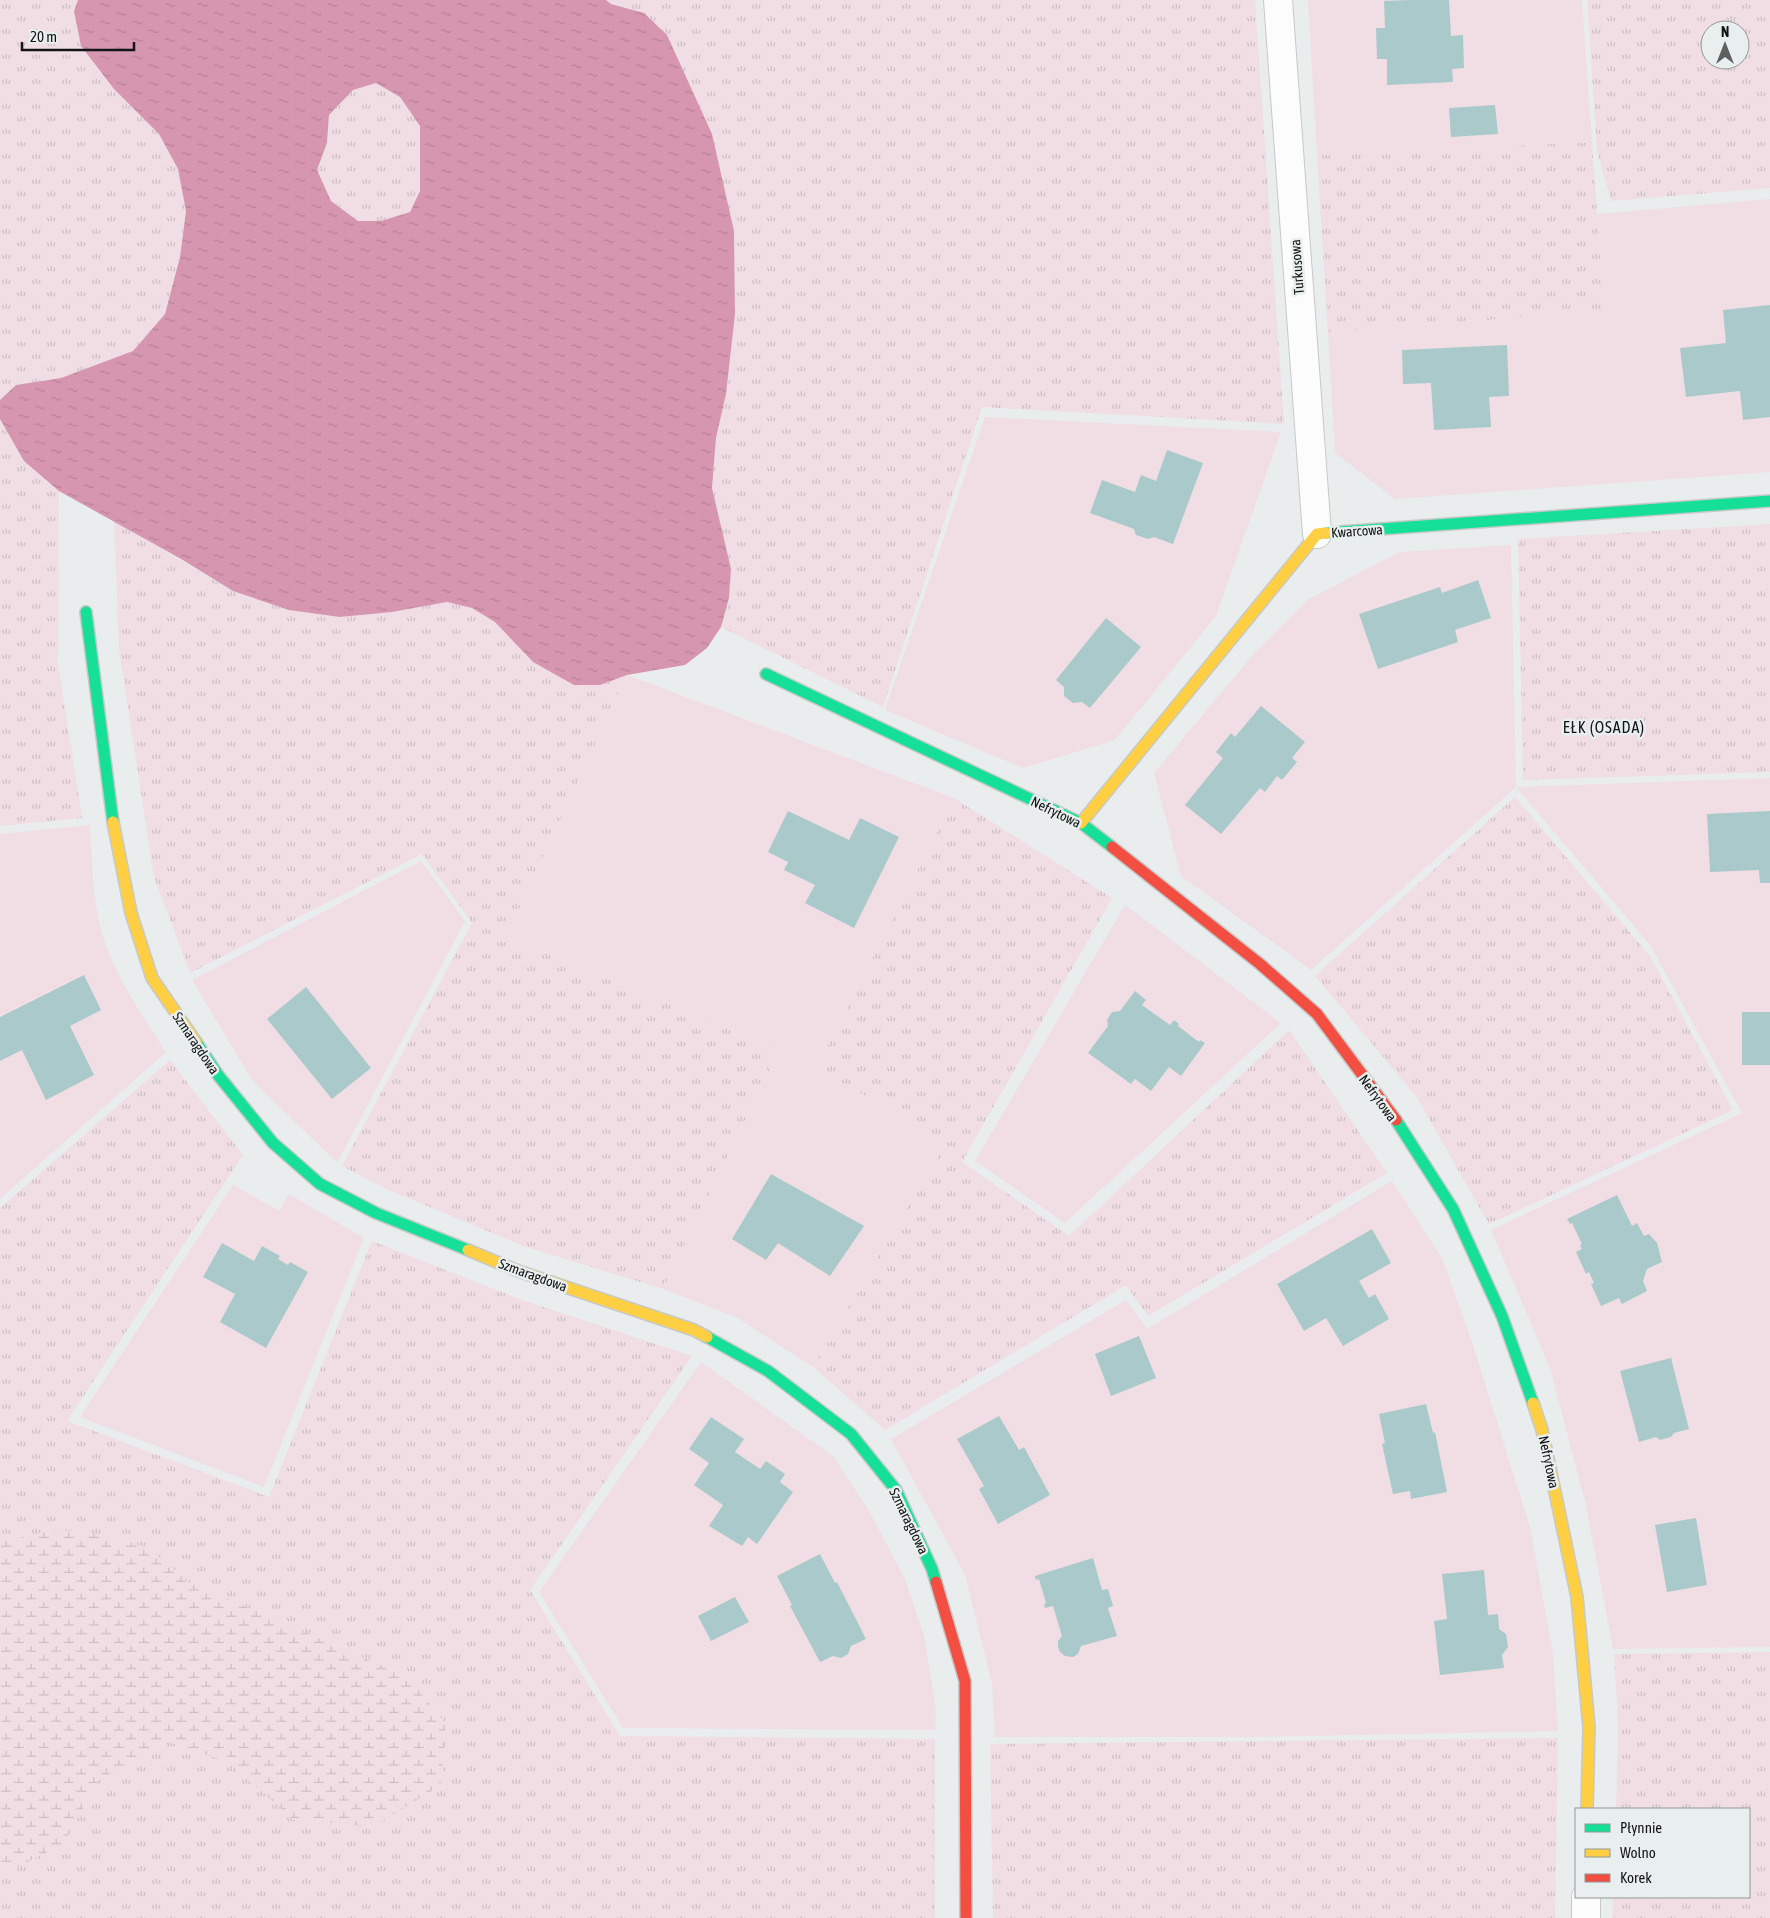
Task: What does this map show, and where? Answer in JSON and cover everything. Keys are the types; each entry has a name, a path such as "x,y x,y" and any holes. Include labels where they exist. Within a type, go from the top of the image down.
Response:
{"street":[{"name":"Turkusowa","path":"1278,0 1317,534"},
{"name":"Kwarcowa","path":"1081,823 1317,534 1770,501"},
{"name":"Szmaragdowa","path":"86,612 115,838 131,913 152,978 218,1075 273,1143 320,1184 376,1213 518,1271 694,1330 768,1371 852,1434 896,1490 932,1569 965,1680 966,1918"},
{"name":"Nefrytowa","path":"766,674 1081,823 1260,964 1317,1014 1393,1116 1452,1209 1502,1316 1542,1430 1578,1597 1588,1727 1587,1808"},
{"path":"1586,1898 1586,1918"}],"green space":[{"path":"0,0 78,0 74,11 82,46 114,89 159,134 178,169 186,211 180,257 165,314 133,351 61,378 16,385 0,400"},
{"path":"606,0 1255,0 1284,424 982,407 883,707 721,627 729,598 720,524 712,488 716,438 726,394 735,314 734,230 644,13 611,4"},
{"path":"1308,0 1582,0 1592,142 1317,155"},
{"path":"1587,0 1770,0 1770,188 1611,201 1597,151"},
{"path":"376,82 400,97 420,126 420,191 410,212 381,221 358,221 331,201 317,171 327,143 329,115 353,90"},
{"path":"1592,142 1597,214 1609,311 1328,332 1317,155"},
{"path":"1770,199 1770,472 1395,499 1335,453 1328,332 1609,311 1597,214"},
{"path":"985,417 1281,432 1216,616 1115,740 1023,768 885,710"},
{"path":"0,419 24,461 59,491 58,663 82,818 0,826"},
{"path":"114,521 233,591 289,610 340,617 392,612 447,602 472,608 495,622 533,662 600,685 627,675 506,937 779,1050 663,1289 523,1246 389,1190 342,1166 472,923 422,854 190,973 154,877 119,650"},
{"path":"1770,524 1770,772 1523,780 1518,539"},
{"path":"1511,545 1516,787 1311,970 1181,876 1154,773 1257,650 1307,600 1400,552"},
{"path":"627,675 954,798 816,1068 946,1142 813,1367 736,1317 663,1289 779,1050 506,937"},
{"path":"1770,778 1770,1647 1613,1649 1586,1506 1550,1368 1491,1230 1742,1113 1650,945 1516,787"},
{"path":"1515,797 1650,956 1733,1110 1489,1224 1416,1096 1315,976"},
{"path":"954,798 1112,898 962,1162 1069,1236 1289,1030 1387,1173 1148,1316 1126,1285 885,1430 813,1367 946,1142 816,1068"},
{"path":"90,825 94,894 98,917 109,953 126,988 166,1052 0,1199 0,834"},
{"path":"421,861 465,921 337,1163 252,1080 192,980"},
{"path":"1125,905 1281,1023 1065,1223 975,1161"},
{"path":"170,1060 243,1155 67,1421 269,1497 372,1241 522,1300 692,1356 530,1590 620,1736 935,1739 935,1918 0,1918 0,1208"},
{"path":"1392,1181 1442,1258 1473,1345 1530,1527 1553,1654 1558,1731 1258,1737 995,1737 992,1684 965,1575 891,1439 1126,1300 1147,1329"},
{"path":"233,1185 279,1211 289,1194 364,1238 264,1487 80,1417"},
{"path":"701,1362 833,1456 868,1509 905,1579 924,1636 936,1710 935,1730 623,1728 539,1592"},
{"path":"55,1529 107,1536 149,1548 189,1582 408,1677 446,1724 441,1785 373,1827 294,1820 228,1762 166,1741 99,1780 63,1844 8,1872 0,1874 0,1543"},
{"path":"1770,1652 1770,1918 1612,1918 1613,1898 1750,1898 1750,1808 1616,1808 1618,1727 1614,1654"},
{"path":"1558,1738 1555,1918 993,1918 990,1744"}],"water":[{"path":"78,0 606,0 611,4 644,13 667,35 712,134 734,231 735,314 726,394 716,438 712,488 731,569 729,598 721,627 707,648 685,665 627,675 600,685 574,685 533,662 495,622 472,608 447,602 392,612 340,617 289,610 233,591 181,559 59,491 24,461 0,419 0,400 16,385 61,378 133,351 165,314 180,257 186,211 178,169 159,134 114,89 81,46 74,11","holes":["376,83 400,97 420,126 420,191 410,212 381,221 358,221 331,201 317,170 327,143 329,115 353,90"]}],"building":[{"path":"1449,0 1451,36 1463,35 1464,68 1452,69 1453,82 1387,85 1387,59 1377,59 1376,28 1385,28 1384,1"},
{"path":"1495,105 1498,134 1451,137 1449,108"},
{"path":"1770,305 1770,417 1743,420 1740,391 1686,397 1680,348 1726,343 1723,310"},
{"path":"1507,345 1509,396 1489,397 1491,427 1434,430 1431,383 1403,384 1402,350"},
{"path":"1167,450 1203,463 1173,544 1154,537 1148,539 1136,535 1134,529 1090,513 1102,480 1135,492 1141,475 1156,481"},
{"path":"1478,580 1491,618 1455,630 1458,642 1378,669 1359,614 1440,587 1442,593"},
{"path":"1106,618 1141,647 1090,708 1082,702 1073,703 1064,696 1064,687 1056,680"},
{"path":"1261,706 1305,742 1292,758 1297,762 1282,780 1277,776 1265,792 1260,788 1221,834 1185,805 1223,758 1216,752 1231,733 1235,737"},
{"path":"788,811 849,840 860,818 899,837 854,928 805,903 815,885 784,870 788,862 768,852"},
{"path":"1770,811 1770,883 1760,883 1759,870 1710,872 1707,814"},
{"path":"84,975 101,1010 70,1026 94,1075 46,1100 22,1050 0,1061 0,1017"},
{"path":"306,987 371,1068 332,1099 267,1019"},
{"path":"1135,991 1146,1000 1142,1005 1170,1025 1174,1020 1179,1024 1178,1026 1199,1042 1200,1040 1205,1043 1181,1076 1169,1067 1151,1091 1135,1079 1131,1084 1088,1053 1108,1026 1107,1020 1112,1012 1120,1011"},
{"path":"1742,1012 1770,1012 1770,1065 1742,1065"},
{"path":"771,1174 864,1226 830,1276 778,1243 766,1260 732,1239"},
{"path":"1617,1195 1632,1226 1637,1223 1644,1236 1649,1234 1657,1243 1662,1262 1647,1269 1643,1281 1647,1291 1622,1304 1619,1298 1601,1306 1591,1284 1594,1283 1589,1272 1586,1274 1576,1252 1582,1249 1580,1245 1582,1244 1572,1223 1570,1224 1567,1219"},
{"path":"1372,1229 1391,1263 1359,1281 1369,1298 1375,1294 1389,1319 1343,1346 1326,1318 1304,1331 1277,1284"},
{"path":"222,1243 254,1261 262,1246 280,1256 278,1259 288,1265 290,1262 308,1272 266,1348 220,1322 235,1294 203,1277"},
{"path":"1139,1336 1156,1378 1111,1396 1095,1354"},
{"path":"1671,1358 1689,1429 1674,1433 1671,1437 1660,1440 1656,1437 1639,1442 1620,1371"},
{"path":"1426,1404 1433,1433 1435,1432 1447,1492 1411,1499 1410,1491 1393,1494 1382,1444 1385,1443 1379,1414"},
{"path":"999,1416 1019,1450 1024,1447 1050,1495 998,1524 979,1489 984,1486 957,1439"},
{"path":"711,1417 744,1439 735,1452 760,1469 766,1461 785,1474 780,1482 793,1492 757,1544 748,1537 742,1546 709,1526 723,1505 694,1485 709,1463 689,1449"},
{"path":"1696,1518 1707,1585 1667,1592 1655,1525"},
{"path":"820,1554 835,1583 837,1582 866,1639 851,1646 848,1654 841,1658 833,1656 820,1662 790,1606 792,1605 777,1576"},
{"path":"1093,1558 1102,1590 1108,1589 1113,1606 1108,1608 1117,1636 1081,1646 1078,1654 1073,1657 1065,1656 1058,1647 1058,1641 1062,1636 1053,1606 1045,1608 1044,1604 1046,1603 1039,1579 1036,1580 1035,1576"},
{"path":"1484,1570 1488,1615 1498,1614 1499,1629 1506,1634 1508,1647 1502,1655 1504,1668 1440,1675 1434,1621 1447,1619 1442,1574"},
{"path":"735,1597 749,1622 711,1641 698,1616"}],"traffic: fast":[{"path":"1326,533 1770,501"},
{"path":"86,612 113,822"},
{"path":"766,674 1081,823 1112,847"},
{"path":"196,1042 218,1075 273,1143 320,1184 376,1213 468,1250"},
{"path":"1396,1120 1453,1209 1502,1316 1533,1403"},
{"path":"707,1337 768,1371 851,1434 896,1490 932,1569 936,1582"}],"traffic: slow":[{"path":"1081,823 1317,534 1326,533"},
{"path":"113,822 131,913 152,978 196,1042"},
{"path":"468,1250 518,1271 694,1330 707,1337"},
{"path":"1533,1403 1542,1430 1577,1597 1589,1727 1587,1808"}],"traffic: jam":[{"path":"1112,847 1260,964 1317,1014 1396,1120"},
{"path":"936,1582 965,1681 966,1918"}],"district":[{"name":"EŁK (OSADA)","path":"1604,727"}]}
